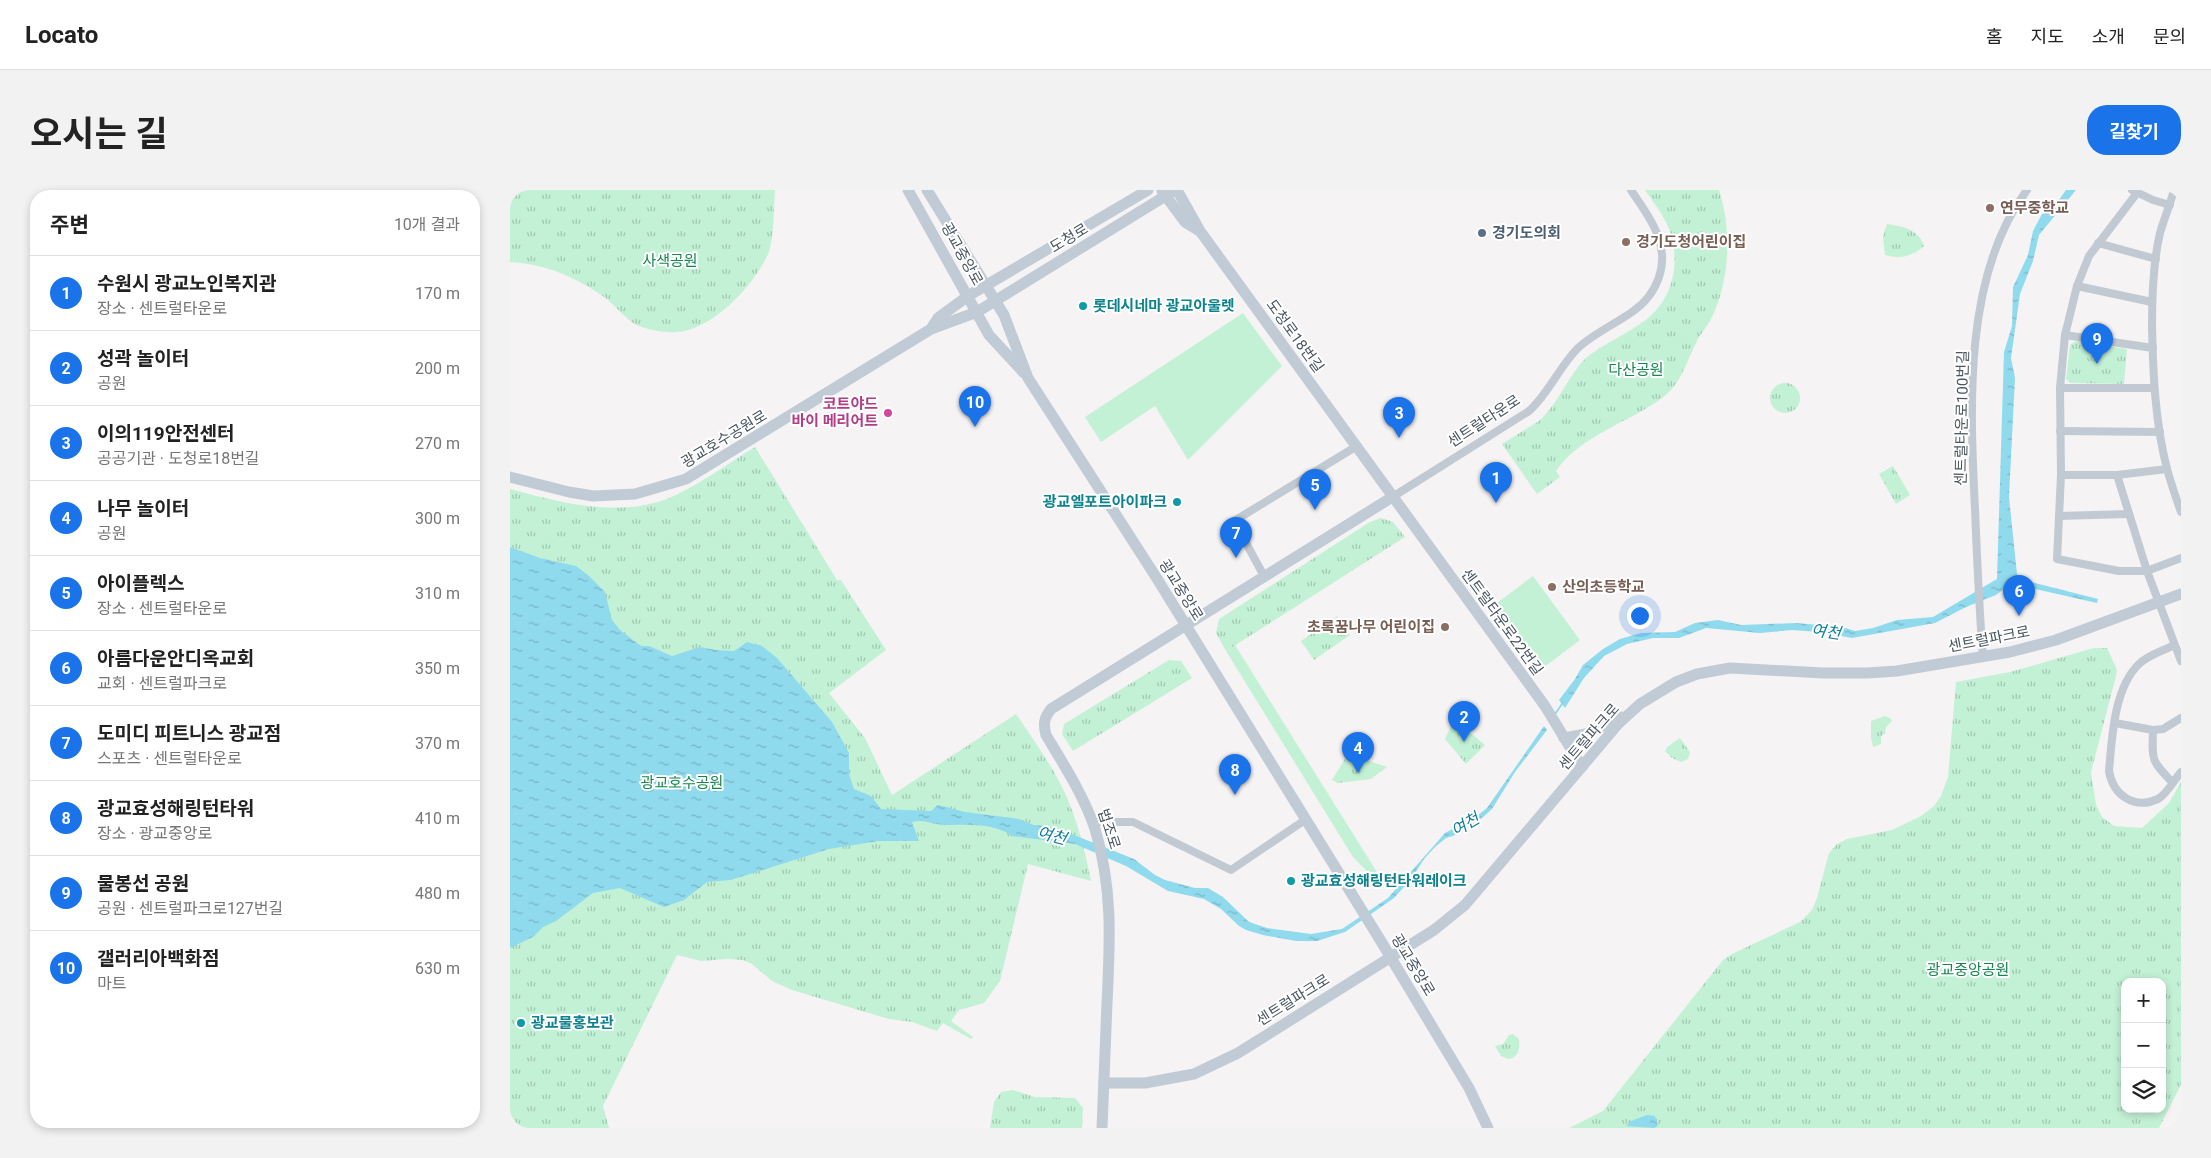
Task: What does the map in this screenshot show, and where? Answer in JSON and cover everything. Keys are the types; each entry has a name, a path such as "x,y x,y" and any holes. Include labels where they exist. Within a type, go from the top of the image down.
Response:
{"street":[{"name":"광교중앙로","path":"908,190 989,335 1028,378 1184,625 1379,938 1469,1088 1488,1128"},
{"name":"광교중앙로","path":"927,190 1004,315 1028,378"},
{"name":"광교호수공원로","path":"931,329 938,318 968,296 1148,190"},
{"name":"센트럴타운로","path":"1184,625 1529,411 1545,394 1577,349 1634,311 1649,297 1661,274 1661,244 1652,222 1631,190"},
{"name":"센트럴타운로100번길","path":"1983,657 1972,423 1978,333 1984,290 1995,253 2010,217 2027,190"},
{"path":"2174,190 2160,234 2152,302 2154,388 2160,432 2167,469 2181,512"},
{"name":"도청로18번길","path":"1170,191 1185,222 1200,231 1394,496"},
{"name":"도청로","path":"977,312 1149,208 1170,191"},
{"path":"2170,205 2135,192 2089,256 2077,286 2066,335 2060,388 2061,475 2058,559 2119,571 2147,571 2181,558"},
{"path":"2098,243 2156,259"},
{"path":"2077,286 2152,302"},
{"name":"광교호수공원로","path":"510,477 593,496 635,494 673,484 724,458 931,329 977,312"},
{"path":"2066,335 2153,348"},
{"path":"2060,388 2154,388"},
{"path":"2060,431 2160,432"},
{"path":"1264,576 1234,521 1357,446"},
{"path":"2061,475 2117,475 2167,469"},
{"path":"2117,475 2158,603 2181,661"},
{"name":"센트럴타운로22번길","path":"1394,496 1545,706 1582,767"},
{"path":"2060,516 2128,514"},
{"name":"센트럴파크로","path":"1104,1084 1145,1084 1194,1074 1238,1052 1434,930 1461,909 1612,731 1631,712 1676,682 1710,671 1739,668 1823,673 1867,673 1897,671 1983,657 2017,651 2056,640 2181,594"},
{"name":"법조로","path":"1102,1128 1110,944 1109,895 1093,825 1079,793 1046,735 1044,728 1046,715 1051,709 1184,625"},
{"path":"2174,645 2141,662 2127,679 2119,700 2109,771 2110,778 2121,796 2134,802 2145,802 2159,798 2181,772"},
{"path":"1564,738 1586,734 1631,712"},
{"path":"2115,723 2152,730 2164,729 2181,718"},
{"path":"2152,730 2152,757 2154,763 2172,782"},
{"path":"1093,825 1133,822 1231,870 1305,820"}],"green space":[{"name":"사색공원","path":"510,190 775,190 773,232 770,248 762,266 753,279 731,304 718,315 690,329 676,332 653,330 634,323 604,297 582,283 548,269 510,262"},
{"name":"다산공원","path":"1645,190 1719,190 1726,221 1727,254 1723,287 1718,302 1682,373 1669,392 1649,407 1606,430 1578,448 1556,471 1560,477 1537,494 1502,444 1539,421 1546,414 1575,370 1586,358 1647,319 1664,300 1673,278 1673,241 1664,219"},
{"path":"1887,224 1910,230 1918,236 1924,246 1915,253 1906,256 1885,255 1883,237"},
{"path":"1243,313 1282,366 1188,460 1155,406 1101,442 1085,417"},
{"path":"2076,341 2127,349 2124,384 2070,383 2066,379 2070,345"},
{"path":"1785,383 1796,387 1800,398 1796,409 1785,413 1774,409 1770,398 1774,387"},
{"name":"광교호수공원","path":"755,447 837,580 841,580 886,650 829,693 865,738 892,795 1016,714 1061,784 1067,797 1085,853 1091,881 1028,864 1000,981 984,1003 959,1010 951,1021 973,1037 971,1039 943,1023 937,1031 912,1022 889,1019 792,990 772,981 752,964 743,960 701,961 677,955 603,1106 609,1128 510,1128 510,489 572,504 614,508 635,507 656,502 686,490"},
{"path":"1893,466 1910,495 1896,504 1879,474"},
{"path":"1381,518 1393,522 1405,537 1226,651 1216,633 1219,619 1370,522"},
{"path":"1533,576 1580,640 1539,671 1492,607"},
{"path":"1337,616 1350,635 1314,660 1301,641"},
{"path":"1235,645 1380,877 1374,883 1365,869 1353,857 1226,651"},
{"name":"광교중앙공원","path":"2094,648 2107,648 2117,670 2091,772 2096,805 2102,817 2114,826 2142,828 2169,803 2181,782 2181,1085 2159,1128 1569,1128 1603,1111 1723,960 1800,922 1812,910 1829,853 1837,844 1847,839 1892,830 1921,816 1934,806 1941,796 1948,777 1956,682 2010,672"},
{"path":"1169,660 1181,661 1192,678 1073,751 1062,734 1064,724"},
{"path":"1885,716 1892,721 1881,736 1881,744 1873,747 1871,721"},
{"path":"1454,719 1485,745 1466,764 1445,739"},
{"path":"1680,738 1690,752 1688,759 1681,762 1672,758 1665,751 1667,747"},
{"path":"1348,754 1387,767 1371,779 1338,783 1332,780"},
{"path":"1513,1034 1519,1039 1519,1049 1515,1056 1509,1059 1501,1056 1495,1046 1503,1044 1509,1035"},
{"path":"1013,1090 1035,1097 1075,1098 1083,1108 1082,1128 990,1128 994,1102 1001,1092"}],"water":[{"path":"2066,190 2076,190 2039,235 2033,261 2020,294 2011,358 2015,378 2009,497 2017,574 2023,580 2098,599 2097,603 2027,587 2008,586 1996,595 1966,607 1935,623 1852,638 1819,632 1792,630 1760,633 1706,628 1679,638 1653,638 1627,644 1604,656 1584,678 1565,708 1559,700 1583,665 1603,649 1620,639 1641,633 1675,632 1695,623 1718,620 1741,625 1796,623 1842,627 1855,631 1873,628 1897,620 1933,617 1997,579 2004,352 2012,326 2013,287 2028,255 2033,231 2042,214 2056,204"},
{"path":"510,547 540,558 576,566 588,575 605,592 612,620 620,630 641,646 649,646 672,656 700,647 734,651 747,642 762,646 777,658 832,722 849,753 849,774 854,789 871,796 881,809 931,811 938,805 965,812 1019,819 1033,825 1046,826 1134,859 1165,880 1195,888 1208,888 1223,897 1249,922 1267,928 1311,934 1342,929 1388,898 1445,833 1477,816 1487,808 1544,726 1547,730 1515,772 1492,809 1482,818 1453,836 1446,838 1435,847 1394,898 1345,932 1317,941 1296,941 1246,930 1221,909 1204,899 1168,891 1126,866 1075,844 1012,836 997,828 988,826 943,825 920,821 912,822 919,841 879,841 829,849 731,880 707,882 684,900 664,907 620,888 593,893 556,921 543,927 533,937 510,948"},
{"path":"1647,1115 1655,1116 1658,1126 1654,1128 1626,1126 1631,1121"}],"waterway":[{"name":"여천","path":"1555,714 1562,704"}],"place":[{"name":"연무중학교","path":"1990,208"},
{"name":"경기도의회","path":"1482,233"},
{"name":"경기도청어린이집","path":"1626,242"},
{"name":"롯데시네마 광교아울렛","path":"1083,306"},
{"name":"물봉선 공원","path":"2097,364"},
{"name":"코트야드 바이 메리어트","path":"888,413"},
{"name":"갤러리아백화점","path":"975,427"},
{"name":"이의119안전센터","path":"1399,438"},
{"name":"광교엘포트아이파크","path":"1177,502"},
{"name":"수원시 광교노인복지관","path":"1496,503"},
{"name":"아이플렉스","path":"1315,510"},
{"name":"도미디 피트니스 광교점","path":"1236,558"},
{"name":"산의초등학교","path":"1552,587"},
{"name":"아름다운안디옥교회","path":"2019,616"},
{"name":"초록꿈나무 어린이집","path":"1445,627"},
{"name":"성곽 놀이터","path":"1464,742"},
{"name":"나무 놀이터","path":"1358,773"},
{"name":"광교효성해링턴타워","path":"1235,795"},
{"name":"광교효성해링턴타워레이크","path":"1291,881"},
{"name":"광교물홍보관","path":"521,1023"}]}
